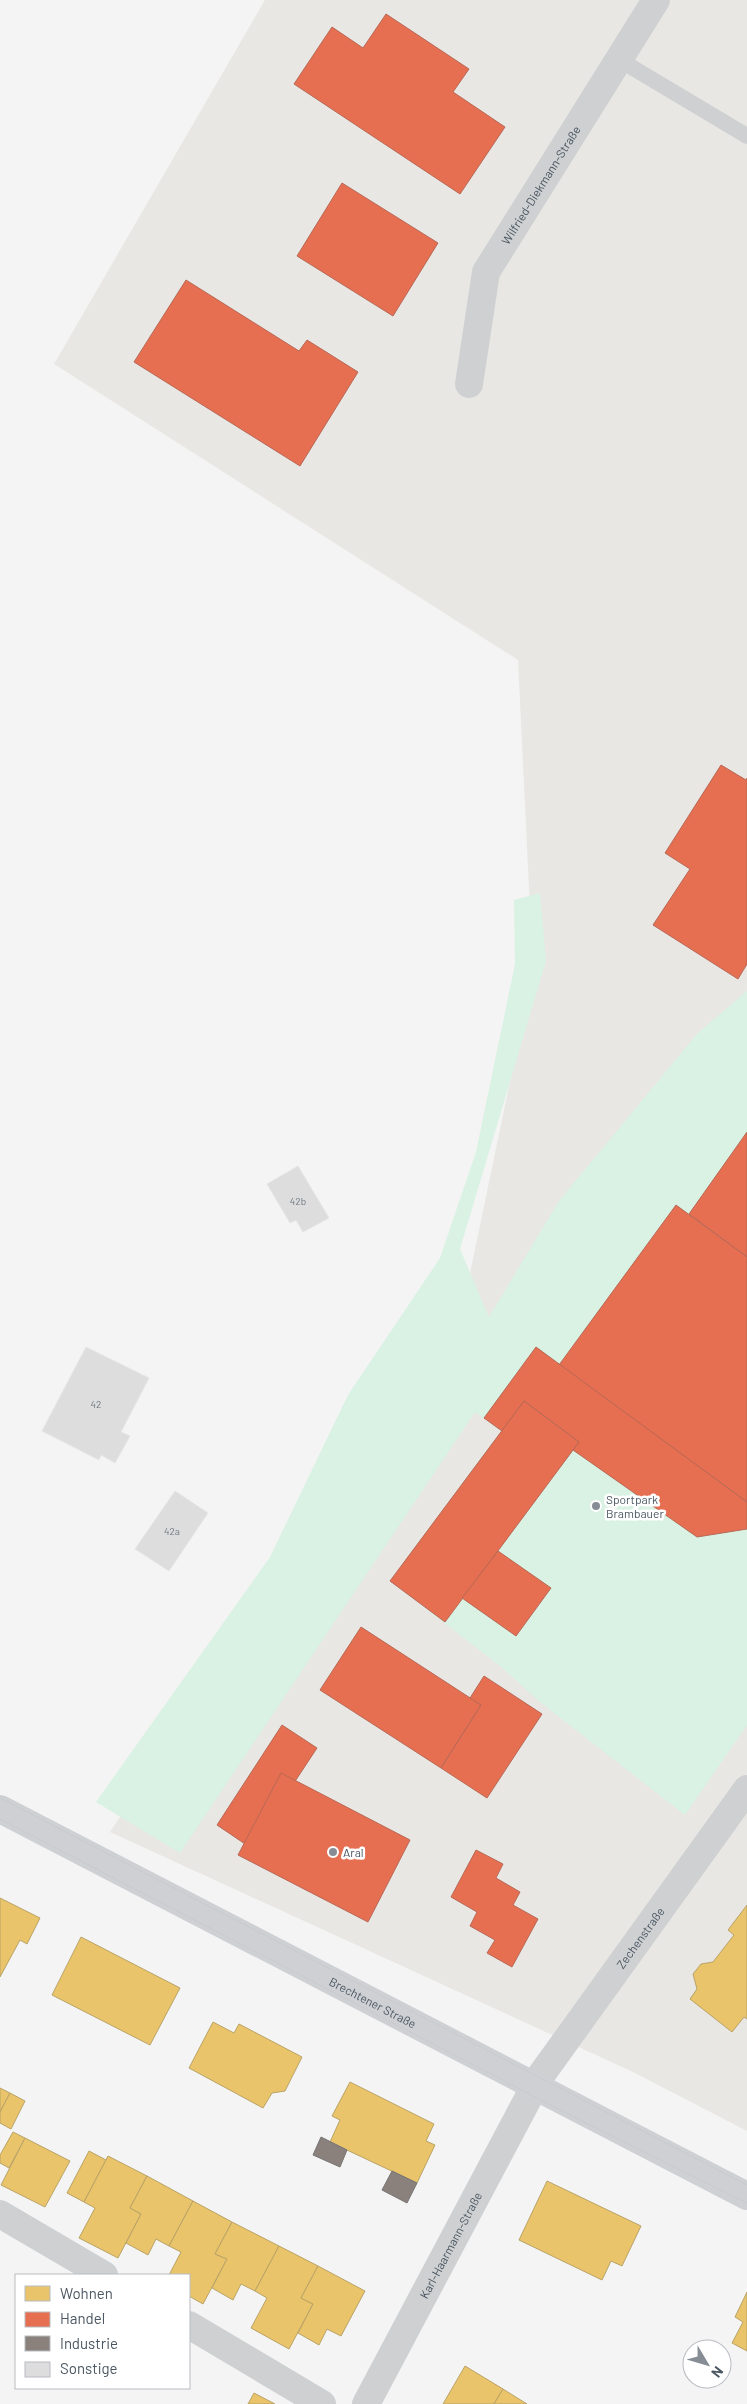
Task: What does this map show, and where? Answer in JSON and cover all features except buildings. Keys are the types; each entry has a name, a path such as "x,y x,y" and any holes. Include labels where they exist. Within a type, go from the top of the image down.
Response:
{"main road":[{"name":"Brechtener Straße","path":"0,1808 747,2196"}],"street":[{"name":"Wilfried-Diekmann-Straße","path":"469,384 486,272 656,0"},
{"name":"Zechenstraße","path":"535,2086 747,1789"},
{"name":"Karl-Haarmann-Straße","path":"366,2404 535,2086"},
{"path":"0,2214 102,2274"},
{"path":"190,2326 322,2404"}],"lane":[{"path":"618,59 747,136"}],"shaded area":[{"path":"265,0 747,0 747,2131 633,2072 110,1832 464,1302 533,971 518,660 54,364"}],"green space":[{"path":"540,893 546,961 460,1249 489,1317 559,1201 697,1034 747,991 747,1725 685,1815 540,1702 499,1665 390,1581 501,1431 475,1412 180,1853 96,1802 270,1557 348,1395 440,1258 476,1152 515,964 514,900"}],"tram line":[{"path":"0,1798 747,2185"},
{"path":"0,1819 568,2114 747,2203"}],"place":[{"name":"Sportpark Brambauer","path":"596,1506"},
{"name":"Aral","path":"333,1852"}]}
